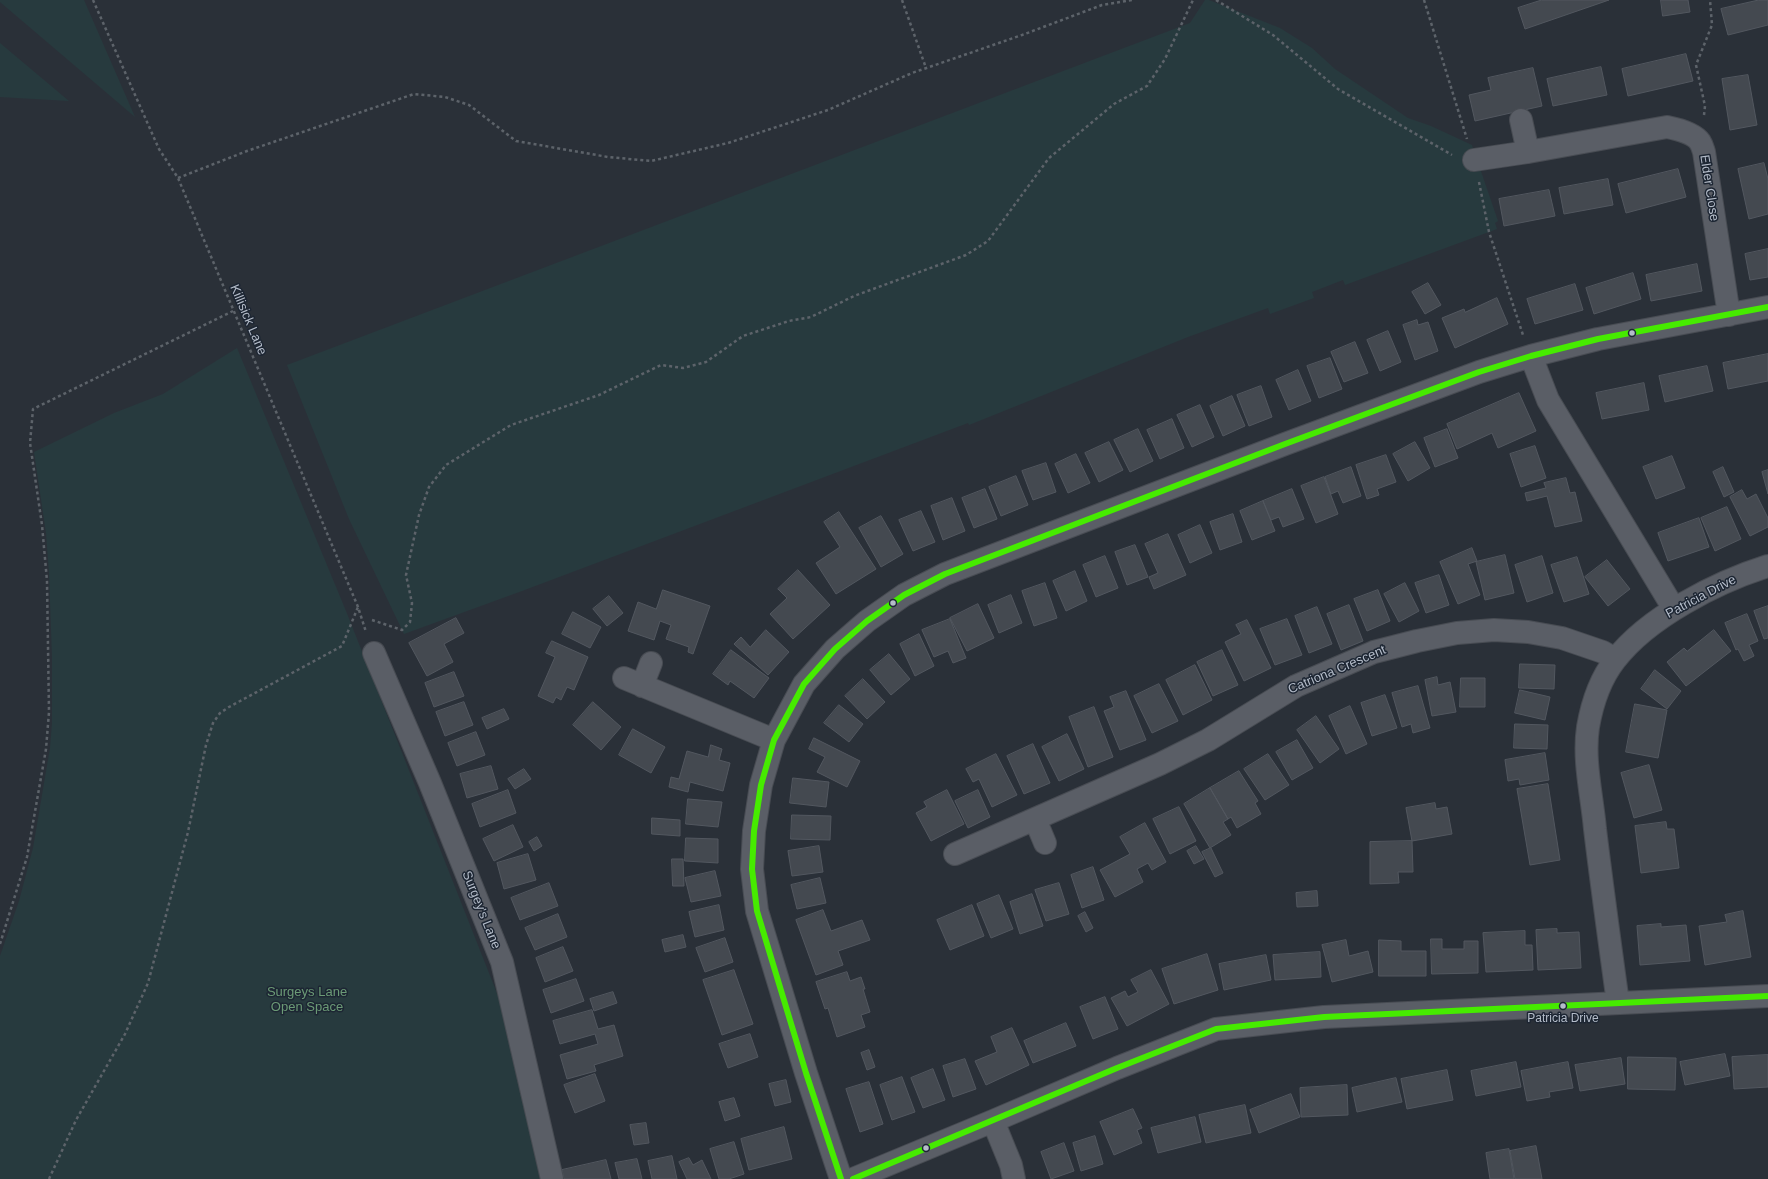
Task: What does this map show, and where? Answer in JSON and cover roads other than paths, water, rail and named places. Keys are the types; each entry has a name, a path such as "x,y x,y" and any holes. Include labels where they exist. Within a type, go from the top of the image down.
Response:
{"street":[{"path":"1521,120 1528,152"},
{"name":"Elder Close","path":"1474,160 1528,152 1667,127 1677,129 1700,141 1704,152 1729,315"},
{"path":"841,1179 806,1073 757,911 752,869 754,831 761,785 774,740 804,684 835,649 873,617 904,595 945,574 1292,441 1479,372 1531,356 1598,339 1768,307"},
{"path":"1531,356 1548,400 1674,609"},
{"name":"Patricia Drive","path":"1618,1003 1599,868 1586,758 1588,726 1594,703 1602,681 1615,659 1634,640 1674,609 1715,587 1768,566"},
{"name":"Catriona Crescent","path":"955,854 1160,764 1208,740 1296,686 1374,652 1444,636 1494,630 1528,632 1562,638 1603,652 1615,659"},
{"name":"Surgey's Lane","path":"374,653 430,783 502,962 552,1179"},
{"path":"651,663 633,682 774,740"},
{"path":"1035,818 1045,843"},
{"path":"853,1179 1118,1068 1216,1029 1324,1018 1768,996"},
{"path":"994,1121 1011,1165 1014,1179"}],"place":[{"name":"Patricia Drive","path":"1563,1006"}],"park label":[{"name":"Surgeys Lane Open Space","path":"307,1000"}]}
